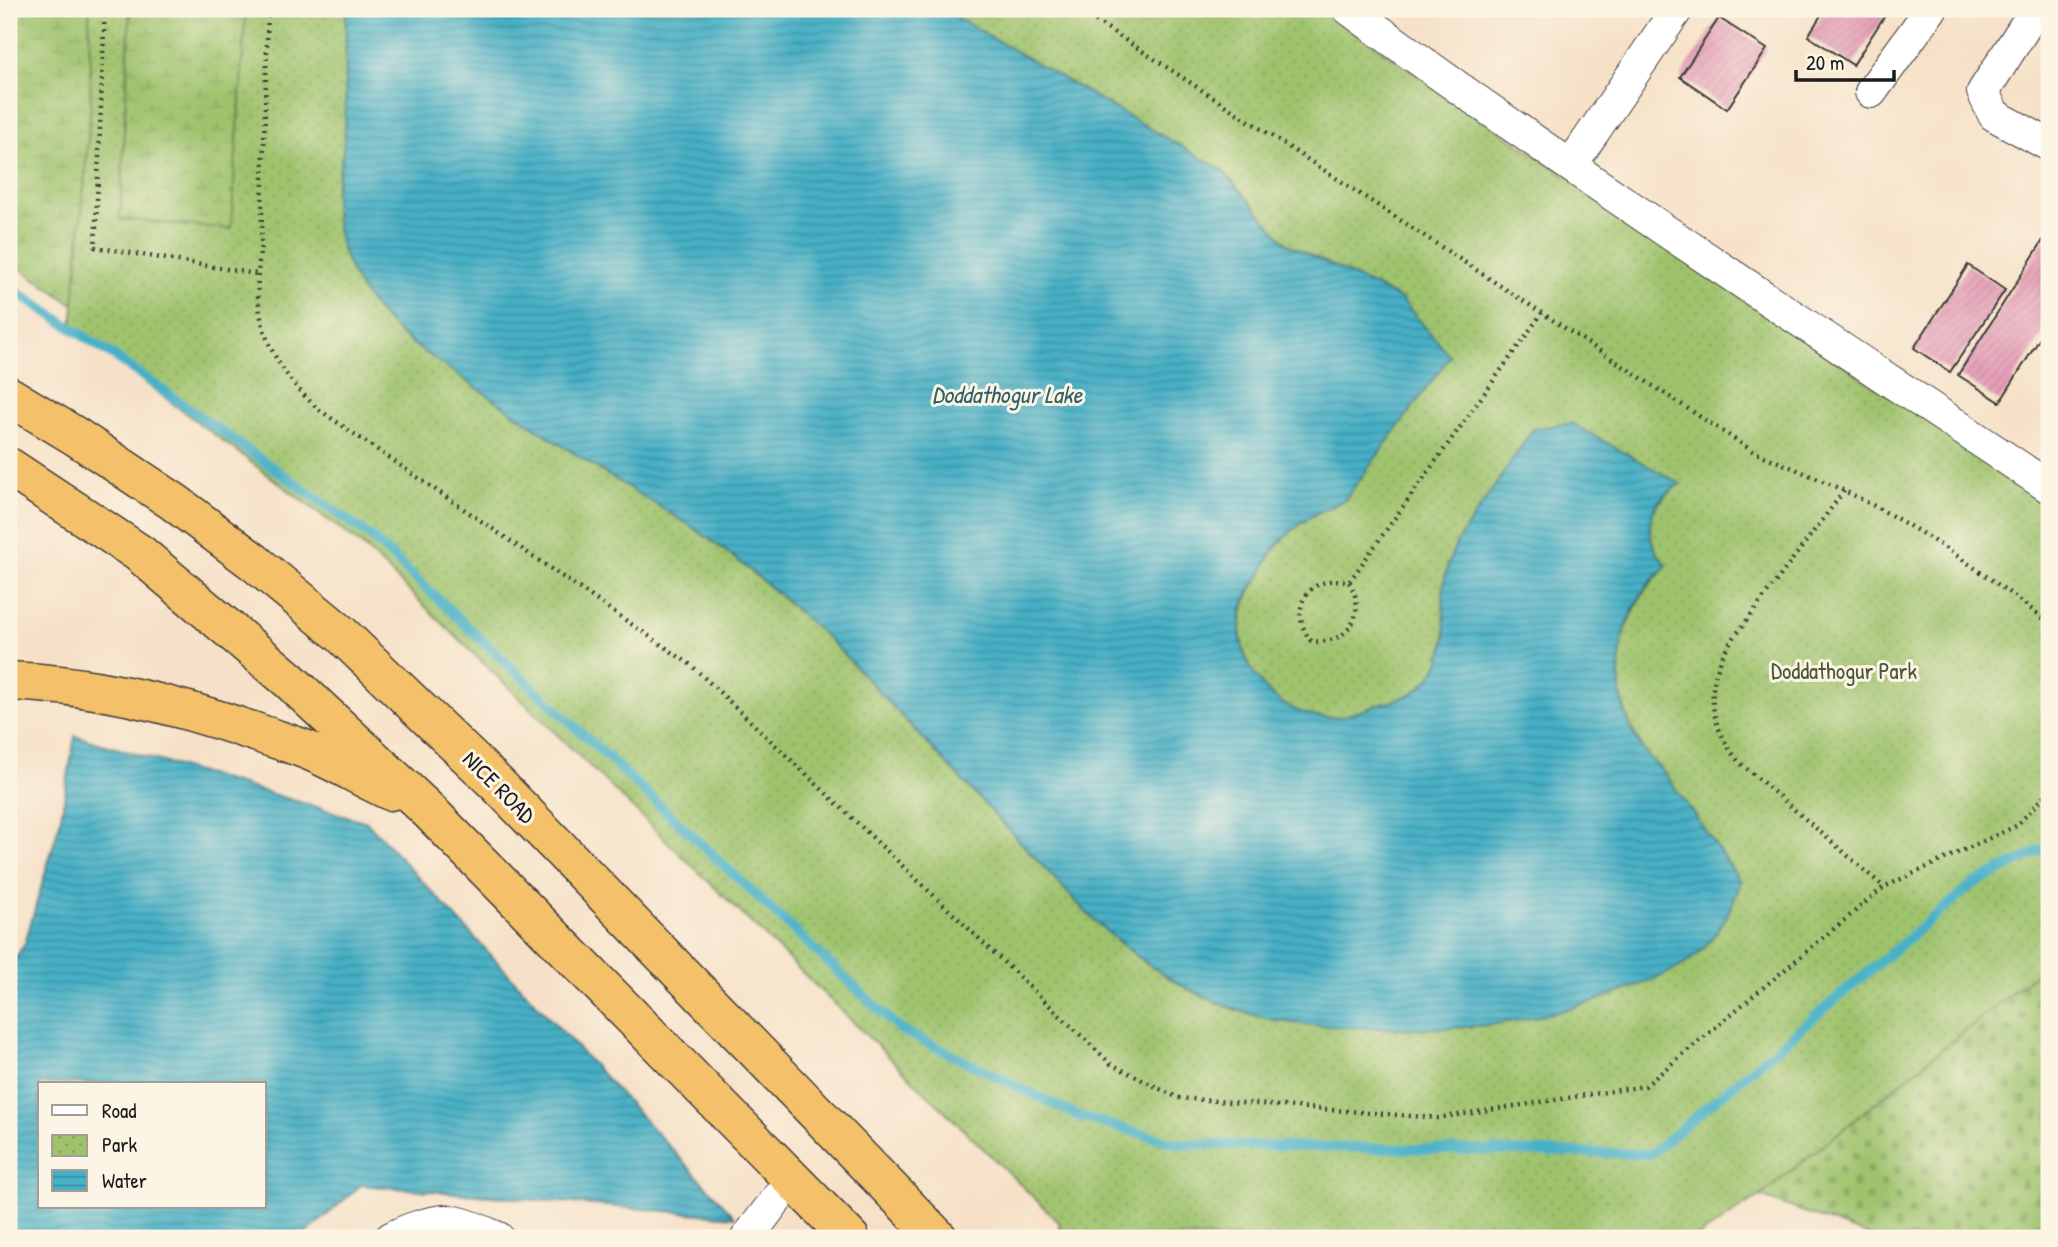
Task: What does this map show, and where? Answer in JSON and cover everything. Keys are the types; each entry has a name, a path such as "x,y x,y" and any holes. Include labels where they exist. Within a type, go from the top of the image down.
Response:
{"highway":[{"name":"NICE ROAD","path":"9,396 174,502 254,562 340,633 498,785 938,1238"},
{"path":"9,467 139,553 289,680 429,811 850,1238"},
{"path":"9,681 92,689 163,703 231,724 312,752 429,811"}],"street":[{"path":"1349,9 1571,165 2049,487"},
{"path":"1571,165 1677,9"},
{"path":"1871,92 1931,9"},
{"path":"2036,9 1983,92 1994,115 2049,145"},
{"path":"747,1238 792,1179"},
{"path":"391,1238 403,1231 450,1221 498,1238"}],"path":[{"path":"105,9 96,247 256,274"},
{"path":"268,9 257,301 273,354 300,393 318,409 691,664 1111,1065 1178,1098 1438,1118 1645,1086 1884,887 2016,826 2049,792"},
{"path":"1078,9 1754,452 1844,491 1909,526 2006,589 2049,623"},
{"path":"1349,582 1542,313"},
{"path":"1844,491 1729,644 1717,670 1712,699 1720,733 1739,762 1884,887"},
{"path":"1327,580 1349,582 1355,591 1357,610 1354,620 1341,636 1331,640 1311,641 1300,622 1302,601 1317,584 1327,580"}],"green space":[{"path":"9,9 89,9 91,105 74,305 9,261"},
{"name":"Doddathogur Park","path":"89,9 130,9 120,219 231,229 246,9 346,9 345,126 335,196 336,220 348,263 370,302 402,335 420,349 577,456 704,535 770,587 834,644 1088,914 1145,962 1209,999 1270,1019 1311,1025 1375,1028 1465,1027 1511,1022 1579,1005 1645,982 1652,762 1636,737 1625,711 1619,661 1623,636 1633,612 1647,589 1667,566 1658,554 1649,532 1653,511 1680,484 1443,606 1445,636 1439,663 1423,685 1411,694 1391,703 1330,718 1291,709 1272,697 1258,681 1248,663 1242,643 1241,622 1246,601 1270,556 1285,537 1313,516 1345,500 1401,299 1287,244 1222,170 942,9 1322,9 1865,380 2049,497 2049,963 1760,1196 1696,1238 1060,1238 1060,1223 363,546 72,328 91,105"},
{"path":"130,9 246,9 232,229 120,219"},
{"path":"2049,963 2049,1238 1875,1238 1760,1196"}],"water":[{"name":"Doddathogur Lake","path":"346,9 942,9 1222,170 1287,244 1401,299 1450,356 1345,500 1303,522 1285,537 1270,556 1249,592 1240,619 1242,646 1253,671 1270,693 1284,704 1301,712 1320,716 1349,715 1403,698 1417,690 1435,670 1444,648 1444,583 1457,542 1533,429 1571,423 1681,484 1669,492 1654,510 1650,532 1658,555 1667,566 1648,585 1628,621 1622,641 1620,682 1628,722 1637,741 1667,777 1741,882 1732,906 1719,928 1704,948 1685,964 1652,980 1550,1014 1466,1027 1343,1027 1277,1020 1222,1004 1160,972 1123,945 1088,914 834,644 770,587 704,535 577,456 420,349 402,335 370,302 348,263 336,220 335,196 345,126"},
{"path":"75,736 367,822 735,1217 361,1185 301,1238 9,1238 9,969 25,943 60,822"}],"building":[{"path":"1825,9 1889,9 1853,65 1808,36"},
{"path":"1719,18 1767,49 1727,109 1680,77"},
{"path":"2049,231 2049,324 2000,402 1958,375"},
{"path":"1968,265 2005,290 1950,372 1914,348"}],"waterway":[{"path":"9,287 111,354 370,536 901,1030 1078,1116 1179,1144 1651,1154 1973,884 2049,846"}]}
